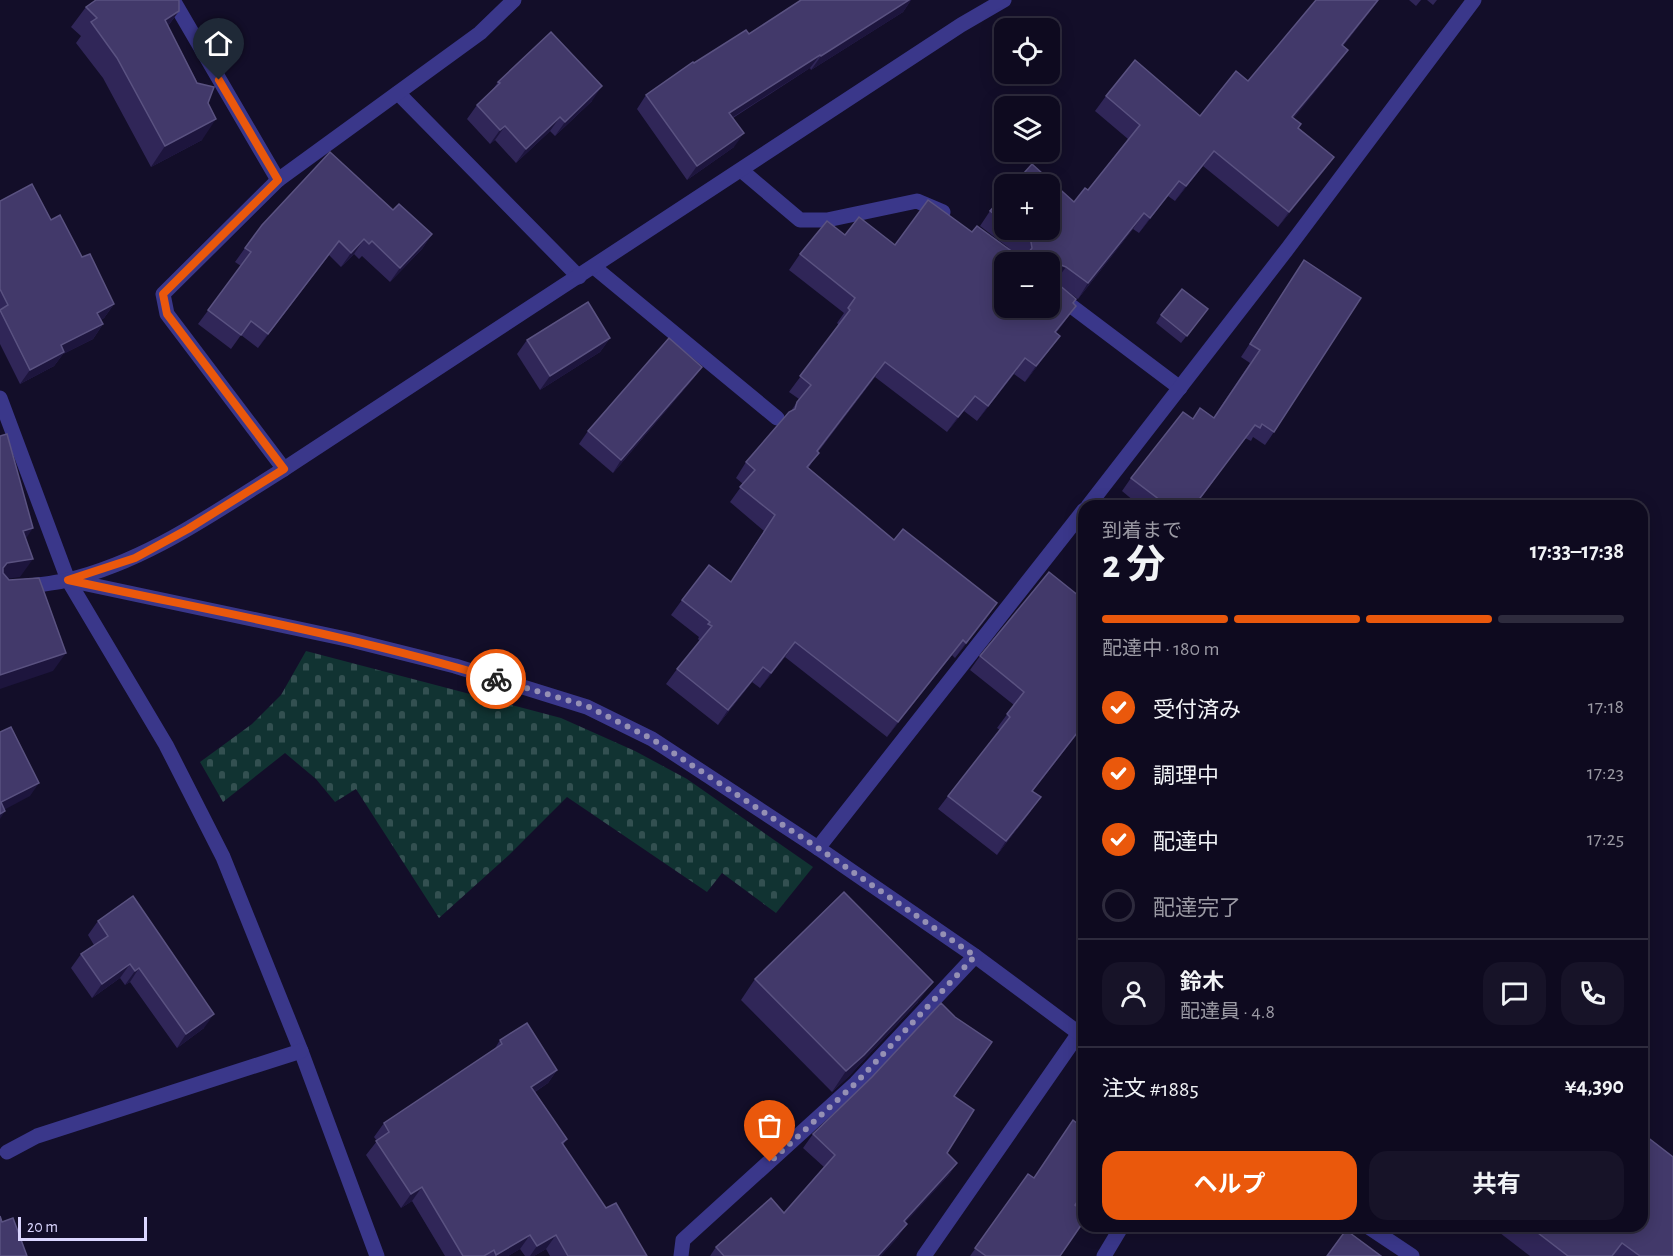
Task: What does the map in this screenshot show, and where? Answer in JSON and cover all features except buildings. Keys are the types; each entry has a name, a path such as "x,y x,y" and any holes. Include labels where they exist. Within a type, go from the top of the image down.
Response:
{"street":[{"path":"173,0 278,180"},
{"path":"284,469 167,314 163,294 278,180 480,33 514,0"},
{"path":"0,589 68,580 135,558 188,529 579,277 961,25 1004,0"},
{"path":"1093,500 1474,0"},
{"path":"398,93 579,277"},
{"path":"741,170 800,219 827,220 917,201 939,209 957,222"},
{"path":"594,267 777,418"},
{"path":"1060,298 1180,388"},
{"path":"0,398 68,580 166,745 223,857 301,1051 377,1256"},
{"path":"818,848 1078,518"},
{"path":"68,580 351,640 455,666 587,706 652,739 818,848 975,956 1078,1032"},
{"path":"681,1256 683,1240 856,1083 975,956"},
{"path":"924,1256 1078,1041"},
{"path":"8,1152 37,1136 301,1051"},
{"path":"1104,1256 1118,1232"},
{"path":"1376,1232 1412,1256"}],"green space":[{"path":"306,651 561,718 635,751 687,779 813,867 776,913 722,873 707,892 567,797 509,855 439,918 356,789 335,802 316,779 285,753 223,802 200,762 252,724 281,695"}],"way so far":[{"path":"496,679 587,706 652,739 818,848 975,956 856,1083 770,1162"}],"route":[{"path":"219,80 278,180 163,294 167,314 284,469 188,529 135,558 68,580 351,640 455,666 496,679"}]}
